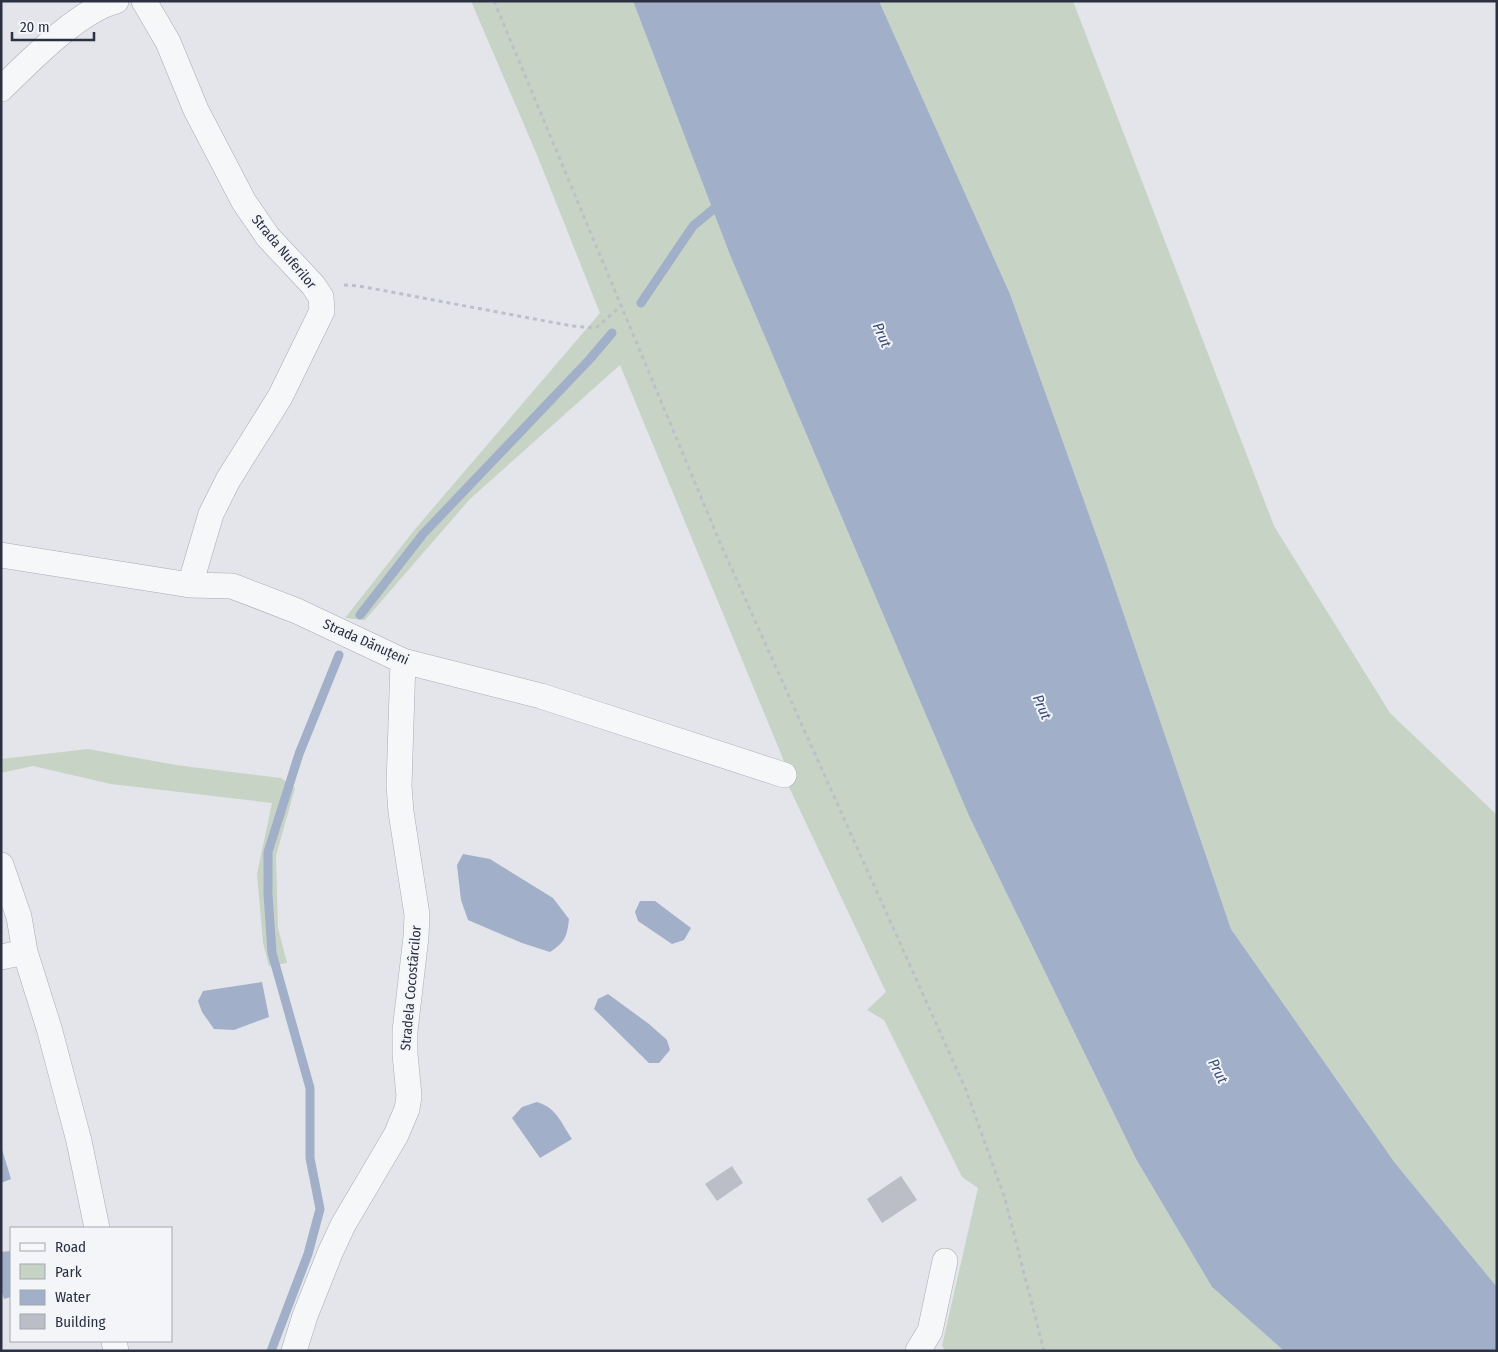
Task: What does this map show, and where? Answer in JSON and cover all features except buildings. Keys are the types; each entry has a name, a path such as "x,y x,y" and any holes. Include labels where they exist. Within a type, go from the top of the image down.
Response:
{"street":[{"path":"1,88 33,58 77,22 100,7 116,1"},
{"name":"Strada Nuferilor","path":"144,1 168,42 196,110 244,202 268,237 313,285 321,297 322,311 280,398 228,480 210,514 190,585"},
{"name":"Strada Dănuțeni","path":"1,555 190,585 232,586 297,611 403,661 541,696 784,775"},
{"name":"Stradela Cocostârcilor","path":"294,1351 305,1316 330,1253 396,1135 407,1109 405,1031 417,915 401,812 399,786 403,661"},
{"path":"1,866 19,917 13,955 48,1028 78,1141 97,1227"},
{"path":"918,1351 930,1330 945,1261"}],"path":[{"path":"494,1 721,545 966,1090 1005,1199 1044,1351"},
{"path":"313,285 359,286 572,326 596,328 622,305"}],"green space":[{"path":"471,1 633,1 730,255 969,816 1136,1159 1212,1287 1284,1351 946,1351 942,1346 978,1188 962,1177 884,1020 867,1010 886,992 788,785 786,766 620,365 470,499 365,620 345,618 416,528 600,313 537,155"},
{"path":"879,1 1073,1 1274,526 1390,713 1497,815 1497,1287 1395,1163 1231,929 1106,562 1010,294"},
{"path":"88,749 176,765 281,778 295,788 276,856 278,928 287,963 269,966 263,943 257,874 272,803 111,784 33,766 1,773 1,759"}],"water":[{"name":"Prut","path":"633,1 879,1 1010,294 1106,562 1231,929 1395,1163 1497,1287 1497,1351 1284,1351 1212,1287 1136,1159 969,816 730,255"},
{"path":"463,854 490,859 553,898 569,919 566,935 562,942 550,952 522,943 468,920 461,900 457,865"},
{"path":"640,901 655,901 691,928 684,940 672,944 638,921 635,912"},
{"path":"262,982 269,1017 234,1030 214,1029 202,1012 198,1001 203,991"},
{"path":"608,994 649,1024 667,1040 670,1050 659,1063 649,1063 594,1009 598,999"},
{"path":"537,1102 554,1112 572,1139 540,1158 512,1118 522,1107"},
{"path":"1,1146 11,1179 1,1183"},
{"path":"10,1251 10,1297 4,1299 1,1289 1,1252"}],"waterway":[{"path":"641,303 693,226 722,202"},
{"path":"360,615 423,534 589,360 612,333"},
{"path":"271,1351 308,1254 320,1209 310,1158 310,1088 272,953 268,894 268,852 299,754 339,655"}]}
